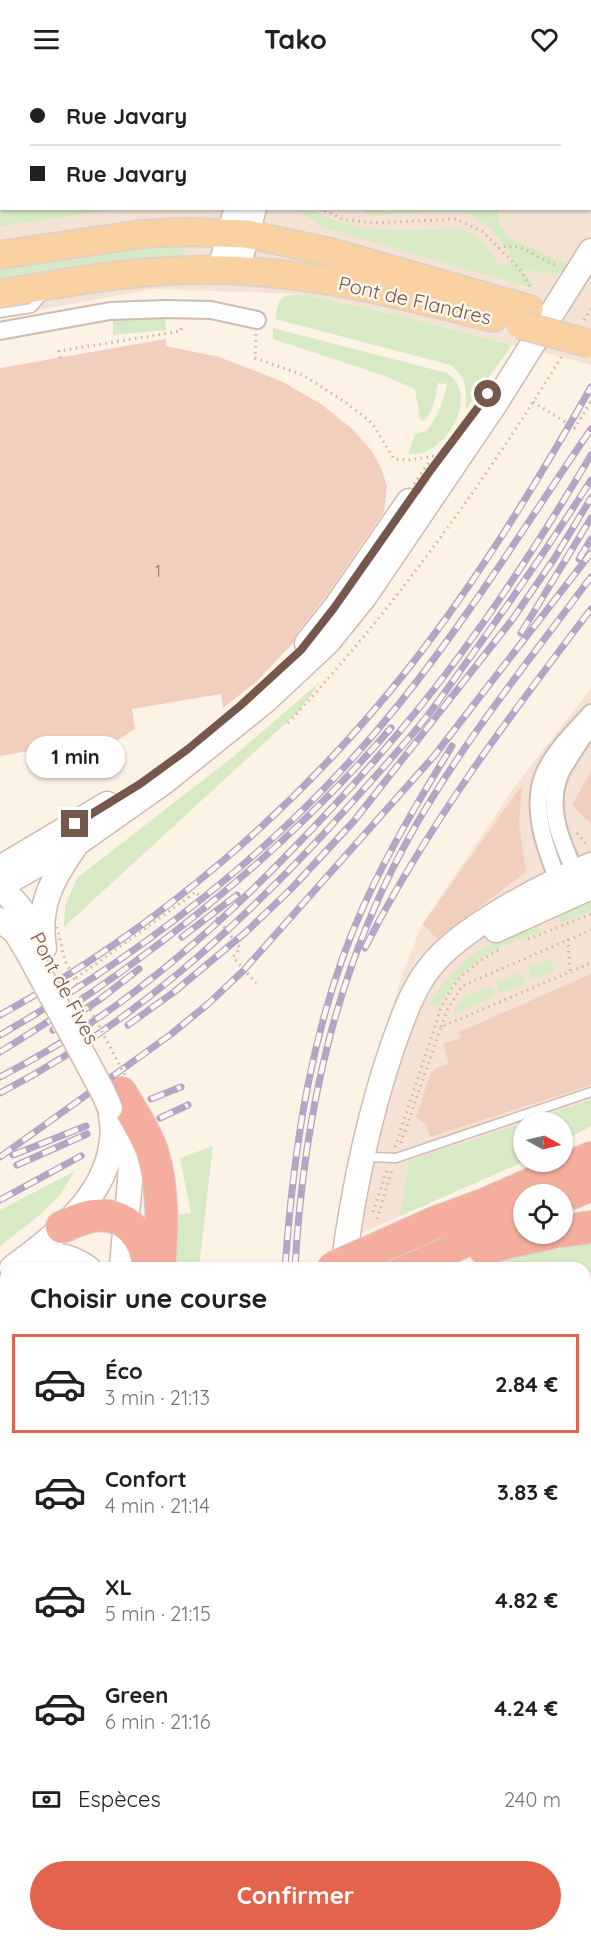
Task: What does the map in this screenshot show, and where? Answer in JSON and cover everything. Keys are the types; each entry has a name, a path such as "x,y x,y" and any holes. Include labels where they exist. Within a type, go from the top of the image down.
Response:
{"highway":[{"path":"121,1097 148,1141 155,1164 160,1208 159,1262"},
{"path":"573,1148 591,1140"},
{"path":"441,1251 483,1205 591,1158"},
{"path":"441,1251 490,1188 523,1172"},
{"path":"573,1192 591,1185"},
{"path":"62,1227 82,1219 100,1215 110,1216 137,1233 142,1240 147,1262"},
{"path":"417,1262 513,1220"},
{"path":"573,1229 591,1227"},
{"path":"371,1262 441,1251 490,1247 513,1242"}],"main road":[{"path":"229,270 238,225 252,210"},
{"name":"Pont de Flandres","path":"0,255 141,234 185,232 238,225 334,253 529,323"},
{"path":"5,876 175,759 287,664 330,614 441,456 488,394 529,323 580,272 591,251"},
{"name":"Pont de Flandres","path":"0,294 152,272 229,270 310,276 361,285 529,323 587,332"},
{"path":"5,876 79,842 138,801 200,755 265,701 328,642 365,596 495,404 529,323"},
{"path":"1,918 36,951 50,886 57,872 79,842"},
{"name":"Pont de Fives","path":"5,876 36,951 104,1092 121,1097"},
{"path":"357,1262 361,1221 386,1158 385,1105 422,1000 436,977 453,959 478,940 577,882"},
{"path":"344,1262 355,1186 367,1129 392,1048 415,989 435,961 464,935 531,895 577,882"},
{"path":"121,1097 125,1106 131,1142 132,1168 123,1262"},
{"path":"20,1262 62,1227 91,1195 107,1163 121,1097"},
{"path":"24,1262 39,1255 57,1255 71,1257 79,1262"}],"street":[{"path":"0,331 110,311 211,310 257,320"},
{"path":"577,882 550,861 541,822 539,801 542,780 557,753 591,713"},
{"path":"577,882 557,824 554,804 561,773 591,725"}],"lane":[{"path":"0,313 32,308 52,285"},
{"path":"386,1158 591,1092"}],"path":[{"path":"323,210 343,219 374,223 455,219 482,231 521,272 531,288 529,323"},
{"path":"499,248 514,245 524,248 547,263 580,272"},
{"path":"60,358 59,351 181,332 188,309"},
{"path":"587,332 591,309"},
{"path":"257,320 255,358 303,375 345,402 372,423 394,459 409,460 434,456"},
{"path":"288,723 360,642 423,561 508,442 562,356"},
{"path":"533,402 575,428 591,401"},
{"path":"76,978 196,892 236,941 240,948 233,957 256,983"},
{"path":"525,940 591,914"},
{"path":"57,927 65,961 121,1097"},
{"path":"377,1219 386,1158 448,1009 462,986 591,930"},
{"path":"568,939 570,973"},
{"path":"372,1220 386,1158 441,1008 453,986 464,974 504,947"},
{"path":"441,1027 591,963"}],"shaded area":[{"path":"0,210 591,210 591,365 398,315 298,294 153,289 0,317"},
{"path":"591,688 591,1126 573,1136 573,1112 513,1112 513,1166 334,1245 347,1161 361,1104 403,973 422,924 516,785"},
{"path":"591,1240 591,1262 495,1262"}],"green space":[{"path":"0,210 112,210 0,226"},
{"path":"300,210 314,210 324,217 360,228 461,229 482,242 500,265 513,262 504,245 492,230 468,214 459,211 369,215 364,210 498,210 499,223 509,237 568,265 563,274 523,270 535,289 321,227"},
{"path":"188,240 182,262 0,286 0,263"},
{"path":"298,294 398,315 512,345 466,409 465,384 461,375 451,365 275,319 281,300"},
{"path":"165,317 166,330 113,335 113,318"},
{"path":"273,328 447,373 456,382 460,392 461,402 455,422 443,440 435,446 423,453 408,454 415,434 427,431 434,420 447,384 438,383 430,413 424,421 420,420 415,389 382,375 273,339"},
{"path":"320,682 300,710 64,927 65,906 77,878 234,756"},
{"path":"591,898 591,911 561,923 556,913"},
{"path":"537,923 540,932 507,944 481,958 459,978 438,1007 430,1004 441,987 463,962 488,945"},
{"path":"551,959 553,971 533,979 528,968"},
{"path":"521,972 525,983 501,993 496,983"},
{"path":"492,985 494,996 455,1014 454,1010 463,998"},
{"path":"591,1100 591,1126 573,1136 573,1112 555,1112"},
{"path":"513,1126 513,1166 400,1216 409,1161"},
{"path":"213,1146 200,1262 169,1262 171,1215 191,1213 180,1158"},
{"path":"75,1171 60,1195 40,1215 0,1246 0,1210"},
{"path":"591,1240 591,1262 489,1262 541,1246 573,1244"}],"building":[{"path":"166,339 166,346 219,357 281,381 321,404 351,428 372,451 387,486 384,512 324,599 296,634 293,643 256,682 223,708 221,694 132,709 135,729 95,755 93,740 0,756 0,368"},
{"path":"591,771 591,824 572,805"},
{"path":"522,785 519,824 526,872 437,939 423,924"},
{"path":"591,974 591,1085 430,1137 427,1126 416,1117 430,1074 436,1068 449,1064 443,1044 461,1038 459,1032"}],"railway":[{"path":"0,1015 115,944 170,903 223,861 322,767 368,717 436,632 484,564 550,459 591,387"},
{"path":"0,1035 56,1002 163,928 215,888 312,801 357,754 425,671 474,603 591,429"},
{"path":"0,1077 77,1032 150,980 250,892 327,813 393,740 454,663 526,560 591,455"},
{"path":"0,1093 47,1067 135,1008 217,940 293,866 427,717 517,591 591,480"},
{"path":"128,1025 174,992 246,932 292,888 354,821 512,620 554,559 591,498"},
{"path":"521,633 591,518"},
{"path":"579,559 591,539"},
{"path":"0,1157 170,1035 244,970 434,756 591,553"},
{"path":"296,1262 300,1209 316,1095 345,984 365,930 388,877 435,793 500,699 591,577"},
{"path":"365,948 389,903 442,816 500,732 591,609"},
{"path":"0,1052 107,982 208,905 303,821 391,728"},
{"path":"286,1262 300,1129 308,1083 331,993 346,948 384,864 452,746"},
{"path":"182,937 237,895"},
{"path":"53,1030 99,1000 139,969"},
{"path":"151,1099 181,1087"},
{"path":"160,1118 188,1105"},
{"path":"13,1155 86,1126"},
{"path":"17,1165 87,1134"},
{"path":"0,1200 81,1156"}],"route":[{"path":"75,824 140,784 188,749 241,705 301,650 334,608 430,471 488,394"}]}
